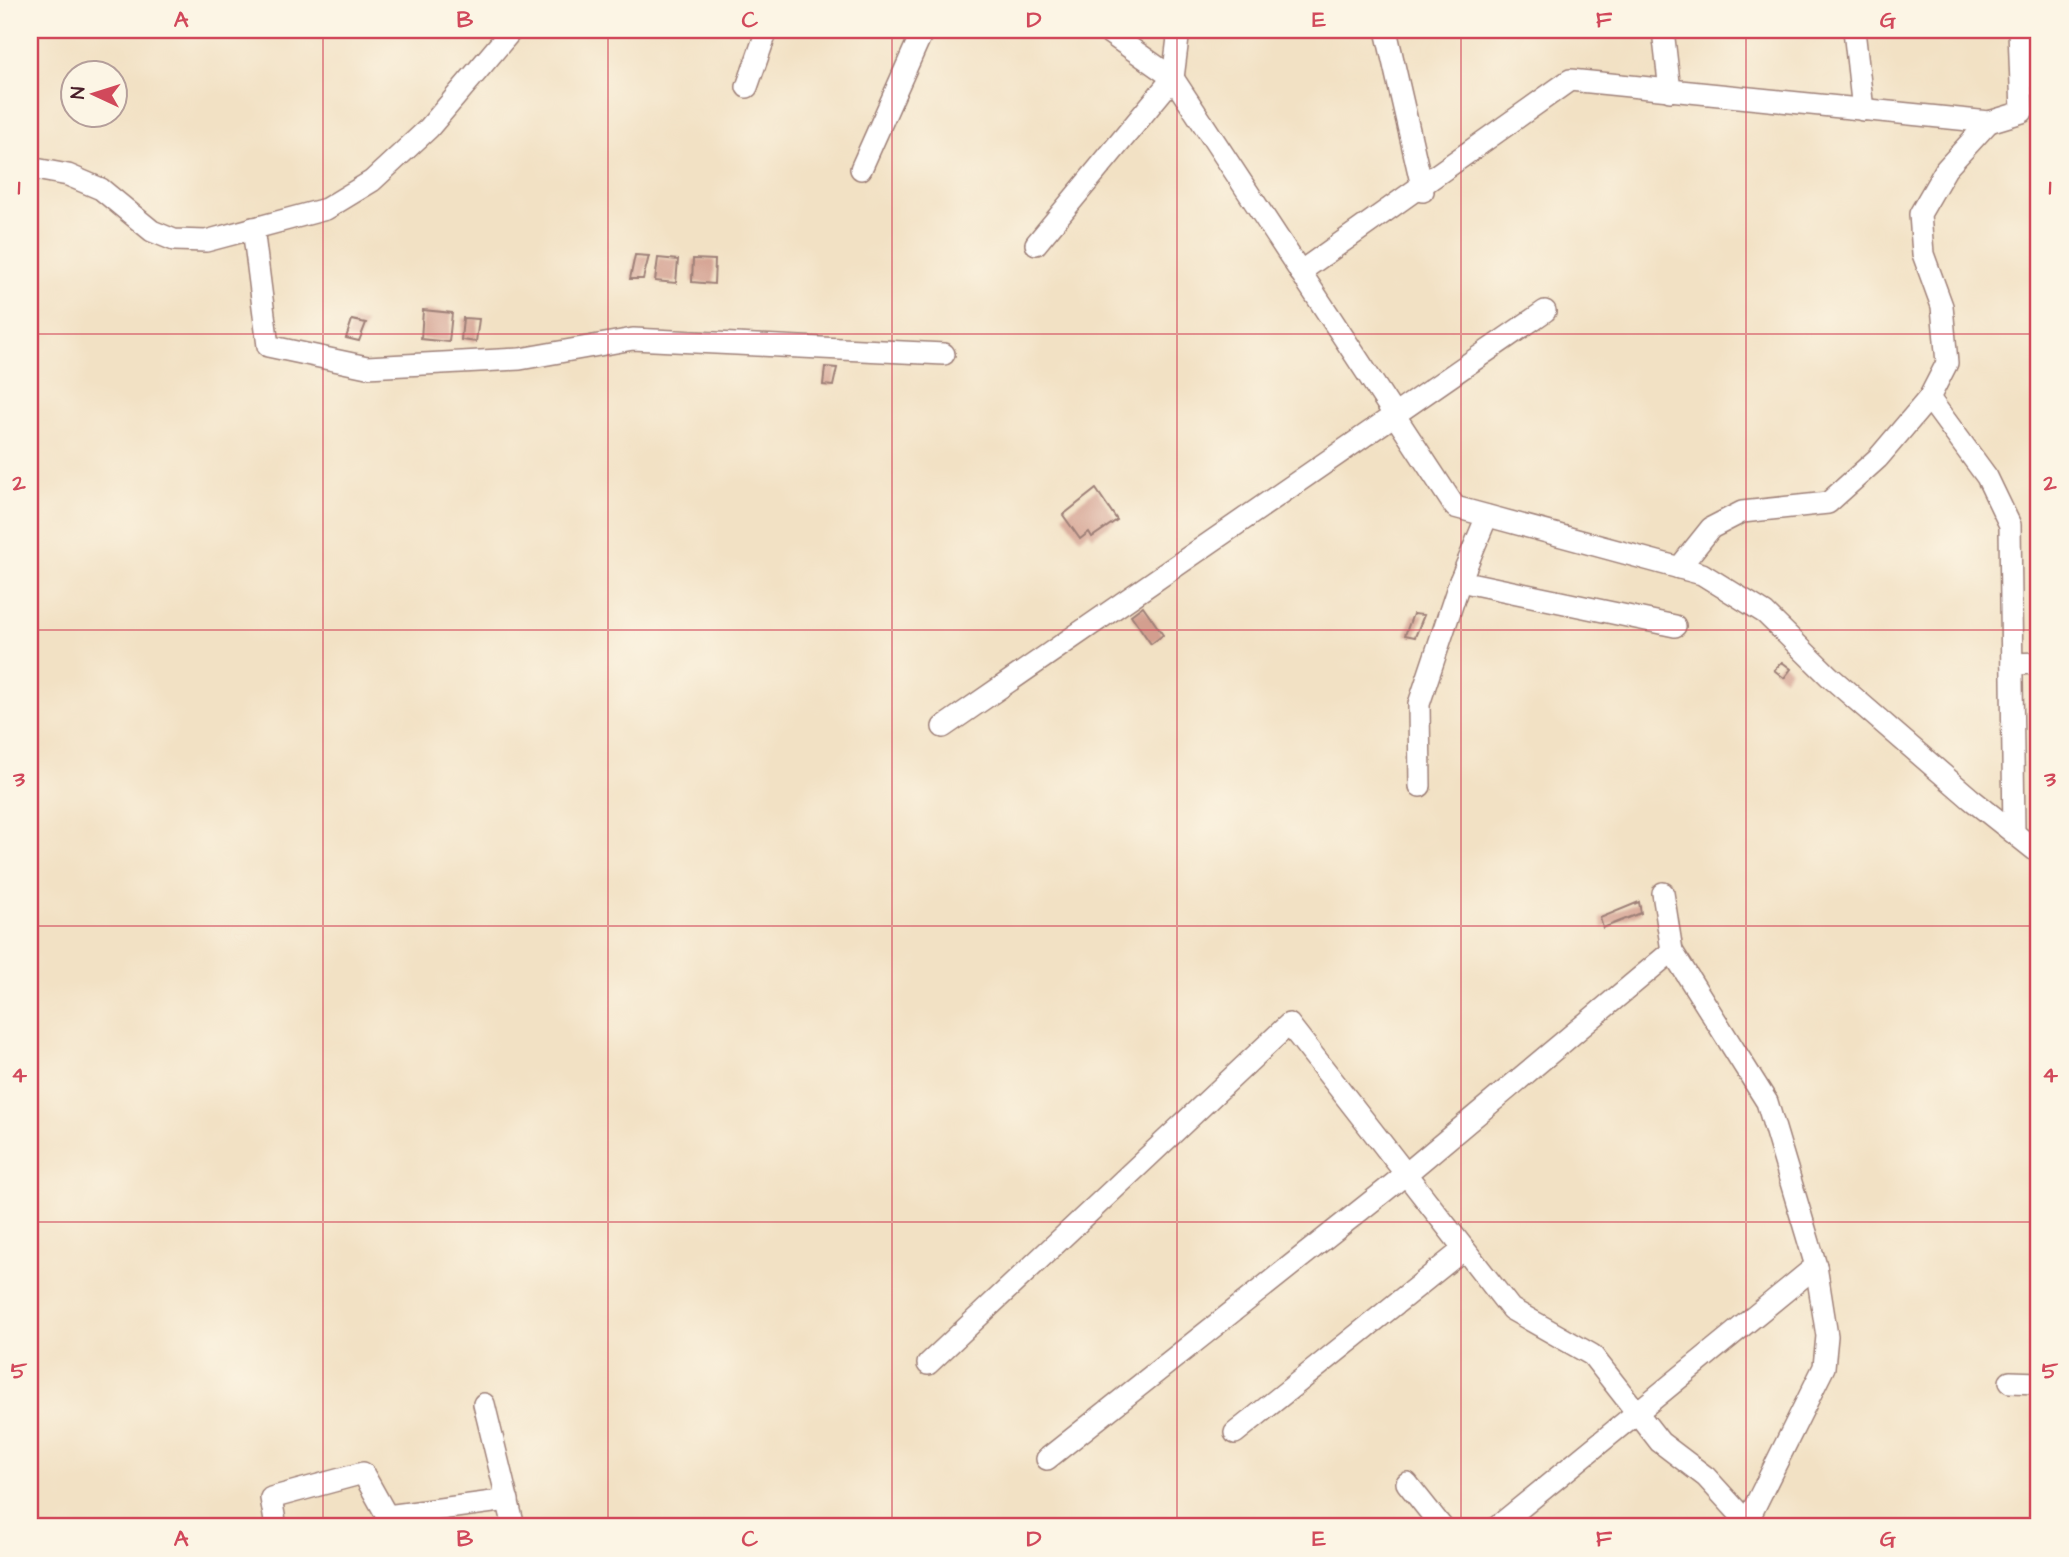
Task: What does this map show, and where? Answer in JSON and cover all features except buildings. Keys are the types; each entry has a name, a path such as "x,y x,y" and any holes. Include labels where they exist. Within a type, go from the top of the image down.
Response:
{"street":[{"path":"30,168 68,175 101,189 152,231 174,240 206,240 326,209 372,181 429,128 512,30"},
{"path":"747,87 767,30"},
{"path":"861,169 923,30"},
{"path":"1105,30 1173,78 1455,508 1702,574 1765,613 1829,676 1971,799 2039,853"},
{"path":"1036,244 1173,78 1179,30"},
{"path":"1385,30 1422,188"},
{"path":"1663,30 1671,91"},
{"path":"1854,30 1863,110"},
{"path":"1300,272 1422,188 1570,80 1989,122 2022,113 2019,30"},
{"path":"1679,568 1712,528 1742,512 1828,503 1878,458 1929,398 1947,363 1942,306 1923,254 1920,214 1946,169 1989,122"},
{"path":"253,228 268,346 367,367 520,359 633,339 944,354"},
{"path":"943,727 1545,311"},
{"path":"1929,398 1987,477 2010,525 2014,832"},
{"path":"1420,786 1419,704 1460,581 1487,516"},
{"path":"1460,581 1675,626"},
{"path":"2012,664 2039,663"},
{"path":"928,1364 1289,1024 1511,1309 1592,1355 1660,1442 1706,1477 1748,1525 1824,1367 1827,1336 1816,1266 1767,1102 1672,951 1662,893"},
{"path":"1047,1459 1406,1174 1672,951"},
{"path":"1235,1433 1464,1249"},
{"path":"1496,1527 1816,1266"},
{"path":"2010,1382 2039,1382"},
{"path":"484,1404 514,1527"},
{"path":"276,1527 271,1498 363,1473 387,1516 508,1500"},
{"path":"1408,1483 1442,1527"}]}
